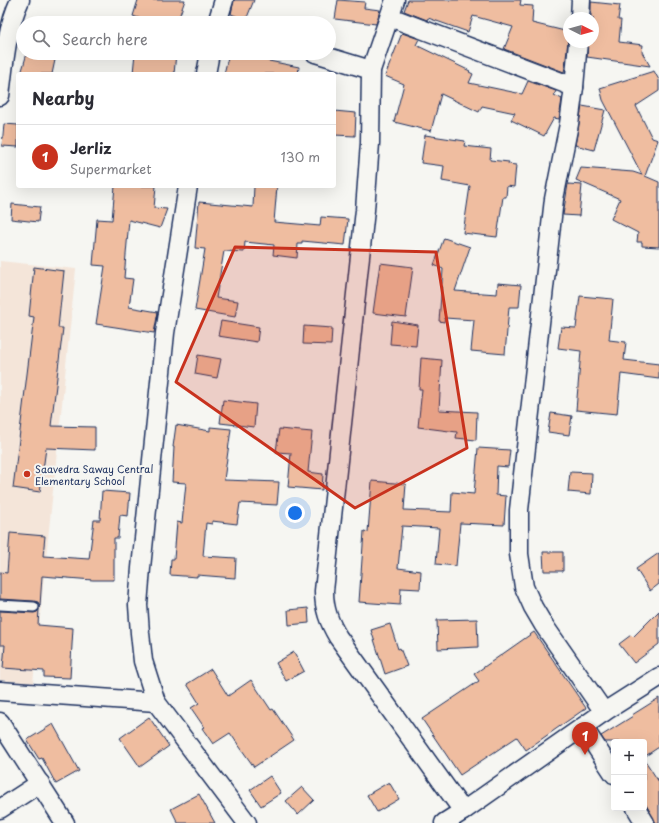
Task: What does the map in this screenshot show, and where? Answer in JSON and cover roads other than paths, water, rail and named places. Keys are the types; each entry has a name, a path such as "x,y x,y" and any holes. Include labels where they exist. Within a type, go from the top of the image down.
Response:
{"street":[{"path":"0,96 6,44 10,24 20,0"},
{"path":"222,16 224,0"},
{"path":"580,12 581,0"},
{"path":"463,811 338,637 330,624 324,602 365,210 370,143 371,70 393,4 574,87"},
{"path":"577,48 569,124 557,177 553,205 519,510 519,554 524,587 532,607 604,712"},
{"path":"336,59 371,70"},
{"path":"206,72 209,60"},
{"path":"188,188 165,333 138,605 143,661 156,702 247,823"},
{"path":"444,823 604,712 659,677"},
{"path":"0,691 156,702"},
{"path":"0,722 65,823"},
{"path":"584,727 611,769"},
{"path":"0,809 40,783"},
{"path":"638,811 645,823"}],"lane":[{"path":"0,605 34,607"}],"place":[{"name":"Saavedra Saway Central Elementary School","path":"27,474"},
{"name":"Jerliz","path":"585,755"}]}
